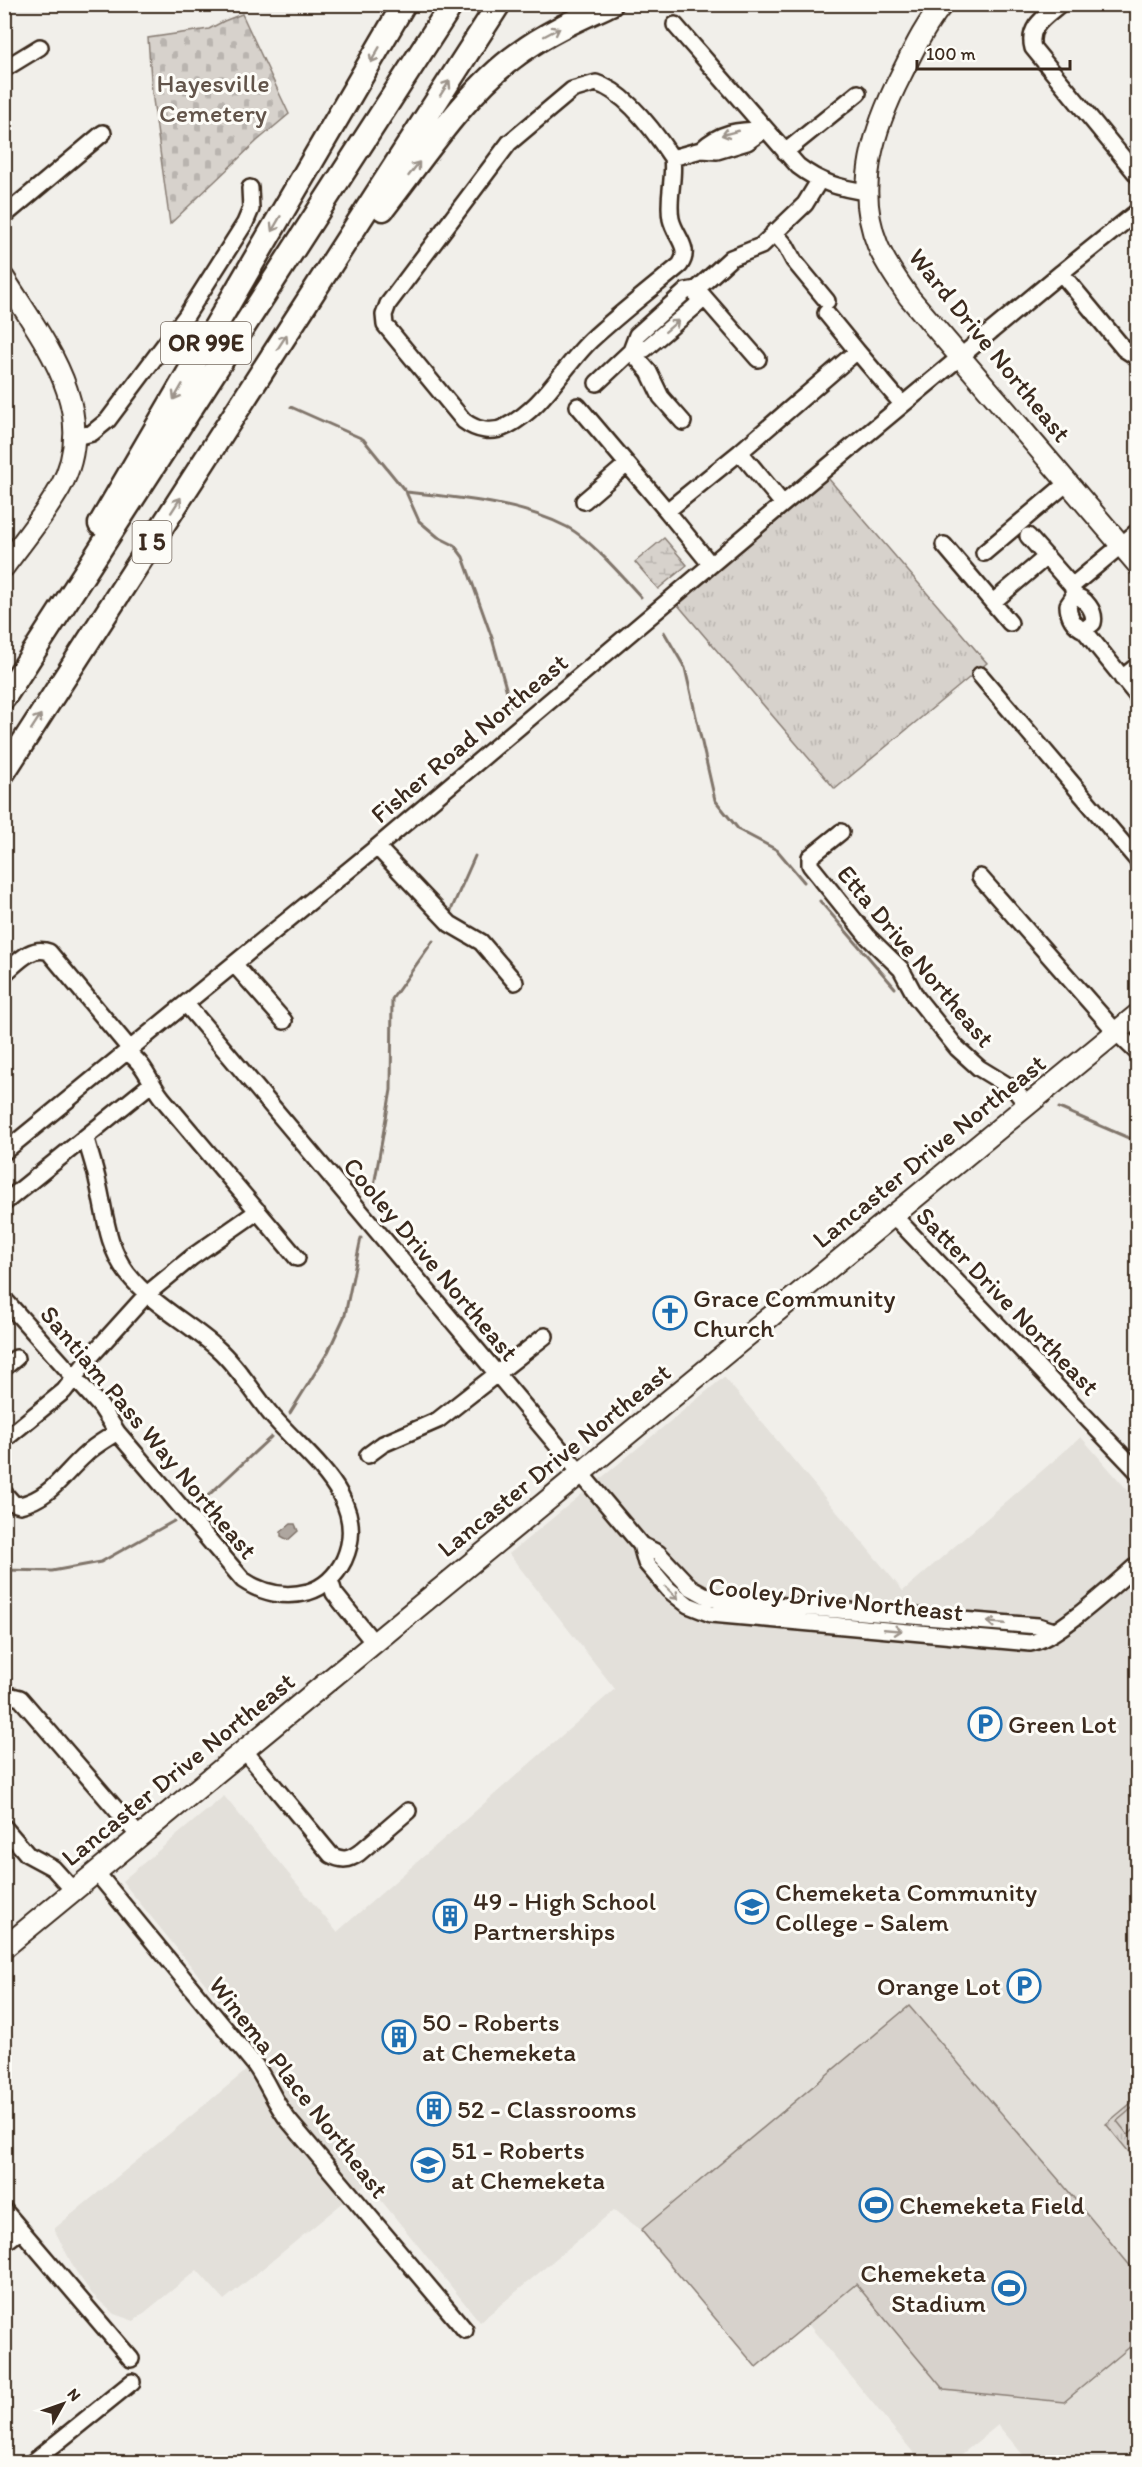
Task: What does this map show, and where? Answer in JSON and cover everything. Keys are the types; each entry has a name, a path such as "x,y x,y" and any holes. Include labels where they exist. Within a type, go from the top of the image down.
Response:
{"highway":[{"name":"OR 99E","path":"4,679 57,596 404,4"},
{"name":"I 5","path":"296,246 352,139 438,4"},
{"name":"I 5","path":"4,698 452,4"},
{"name":"I 5","path":"4,772 499,4"},
{"path":"300,314 460,111 489,79 516,55 543,37 610,4"}],"main road":[{"name":"Ward Drive Northeast","path":"943,4 921,35 880,122 872,148 866,192 878,245 891,272 912,301 1137,565"},
{"path":"4,278 49,349 64,379 71,401 73,438 69,464 60,487 4,567"},
{"name":"Lancaster Drive Northeast","path":"4,1948 1137,1014"}],"street":[{"path":"1059,4 1034,27 1031,41 1033,48 1137,176"},
{"path":"675,25 764,130 798,166 819,181 866,192"},
{"path":"4,69 40,47"},
{"path":"596,83 608,87 629,105 672,158 670,215 673,226 686,249 680,265 590,341 547,394 514,422 489,431 472,427 464,421 385,325 384,315 388,304 501,152 572,90 596,83"},
{"path":"785,152 858,93"},
{"path":"672,158 701,150 715,138 745,129 764,130"},
{"path":"4,216 103,134"},
{"path":"696,289 724,262 761,246 806,204 819,181"},
{"path":"73,438 92,433 108,420 186,316 249,215 250,188"},
{"name":"Fisher Road Northeast","path":"4,1152 377,847 902,404 1137,211"},
{"path":"774,232 786,246 857,351 902,404"},
{"path":"1061,273 1124,349 1137,358"},
{"path":"597,383 630,351 645,349 698,304 696,289"},
{"path":"696,289 758,359"},
{"path":"630,351 649,372 661,397 683,422"},
{"path":"667,511 740,452 857,351"},
{"path":"578,406 711,565"},
{"path":"740,452 783,504"},
{"path":"584,501 627,464"},
{"path":"984,553 1067,483"},
{"path":"1073,591 1120,544 1137,531"},
{"path":"1028,536 1093,613 1093,623 1084,630 1137,697"},
{"path":"945,545 1010,623"},
{"path":"993,602 1046,557"},
{"path":"1122,678 1137,665"},
{"path":"980,675 1137,861"},
{"name":"Etta Drive Northeast","path":"841,832 810,857 810,865 868,937 901,969 916,998 957,1048 979,1068 1015,1090 1027,1105"},
{"path":"377,847 445,919 481,942 515,982"},
{"path":"980,877 1137,1053"},
{"path":"4,974 36,950 49,952 147,1071 151,1084 297,1258"},
{"path":"234,964 284,1021"},
{"name":"Cooley Drive Northeast","path":"186,1004 641,1545 646,1563 669,1590 688,1605 711,1614 1030,1643 1041,1642 1137,1564"},
{"path":"4,1203 86,1139 151,1084"},
{"path":"86,1139 98,1183 103,1216 111,1241 127,1273 147,1294 203,1336 231,1362 270,1413 295,1438 339,1491 349,1514 349,1539 342,1563 330,1580 334,1593 378,1640"},
{"path":"4,1440 60,1395 147,1294 192,1257 258,1211"},
{"name":"Satter Drive Northeast","path":"893,1215 1137,1472"},
{"name":"Santiam Pass Way Northeast","path":"4,1299 101,1407 117,1432 243,1580 262,1590 292,1594 315,1590 330,1580"},
{"path":"368,1455 383,1444 438,1420 545,1336"},
{"path":"4,1493 16,1505 24,1504 43,1495 55,1487 87,1453 117,1432"},
{"path":"4,1694 20,1698 139,1836"},
{"path":"244,1750 331,1855 338,1859 350,1859 359,1853 408,1811"},
{"path":"4,1827 27,1854 53,1868 73,1890"},
{"name":"Winema Place Northeast","path":"96,1872 255,2065 289,2121 465,2330"},
{"path":"4,2210 130,2359"},
{"path":"4,2243 21,2230"},
{"path":"33,2463 132,2382"}],"shaded area":[{"name":"Chemeketa Community College - Salem","path":"724,1377 903,1591 1081,1437 1137,1501 1137,2462 1029,2462 998,2425 952,2462 921,2462 808,2324 756,2367 641,2230 614,2210 480,2322 367,2183 224,2300 197,2270 134,2321 114,2314 92,2294 75,2270 54,2229 264,2056 122,1881 224,1796 337,1932 615,1689 509,1554"}],"green space":[{"name":"Hayesville Cemetery","path":"242,14 289,114 257,141 170,224 152,92 148,38 209,29"},
{"path":"828,478 987,663 835,789 678,605"},
{"path":"664,538 687,565 658,589 635,562"},
{"name":"Chemeketa Field","path":"909,2006 1137,2274 1137,2341 1064,2402 944,2390 856,2284 756,2367 641,2230"},
{"path":"1137,2098 1137,2162 1106,2124"},
{"path":"1137,2104 1137,2127 1128,2135 1117,2121"}],"water":[{"path":"291,1524 295,1524 298,1531 288,1540 281,1536 281,1532"}],"waterway":[{"path":"291,407 363,439 406,492 419,521 438,537 454,545 463,557 492,638 511,706"},
{"path":"406,492 488,502 529,512 567,527 586,540 641,597"},
{"path":"664,632 685,668 715,800 739,830 777,850 804,882"},
{"path":"448,917 475,856"},
{"path":"820,901 895,988"},
{"path":"373,1191 391,1090 392,999 433,941"},
{"path":"1059,1108 1138,1142"},
{"path":"290,1413 328,1352 345,1315 361,1238"},
{"path":"198,1505 271,1437"},
{"path":"4,1570 52,1571 101,1562 174,1521"}],"place":[{"name":"Grace Community Church","path":"670,1313"},
{"name":"Green Lot","path":"985,1724"},
{"name":"Chemeketa Community College - Salem","path":"752,1907"},
{"name":"49 - High School Partnerships","path":"450,1916"},
{"name":"Orange Lot","path":"1024,1986"},
{"name":"50 - Roberts at Chemeketa","path":"399,2037"},
{"name":"52 - Classrooms","path":"434,2109"},
{"name":"51 - Roberts at Chemeketa","path":"428,2165"},
{"name":"Chemeketa Field","path":"876,2205"},
{"name":"Chemeketa Stadium","path":"1009,2288"}]}
